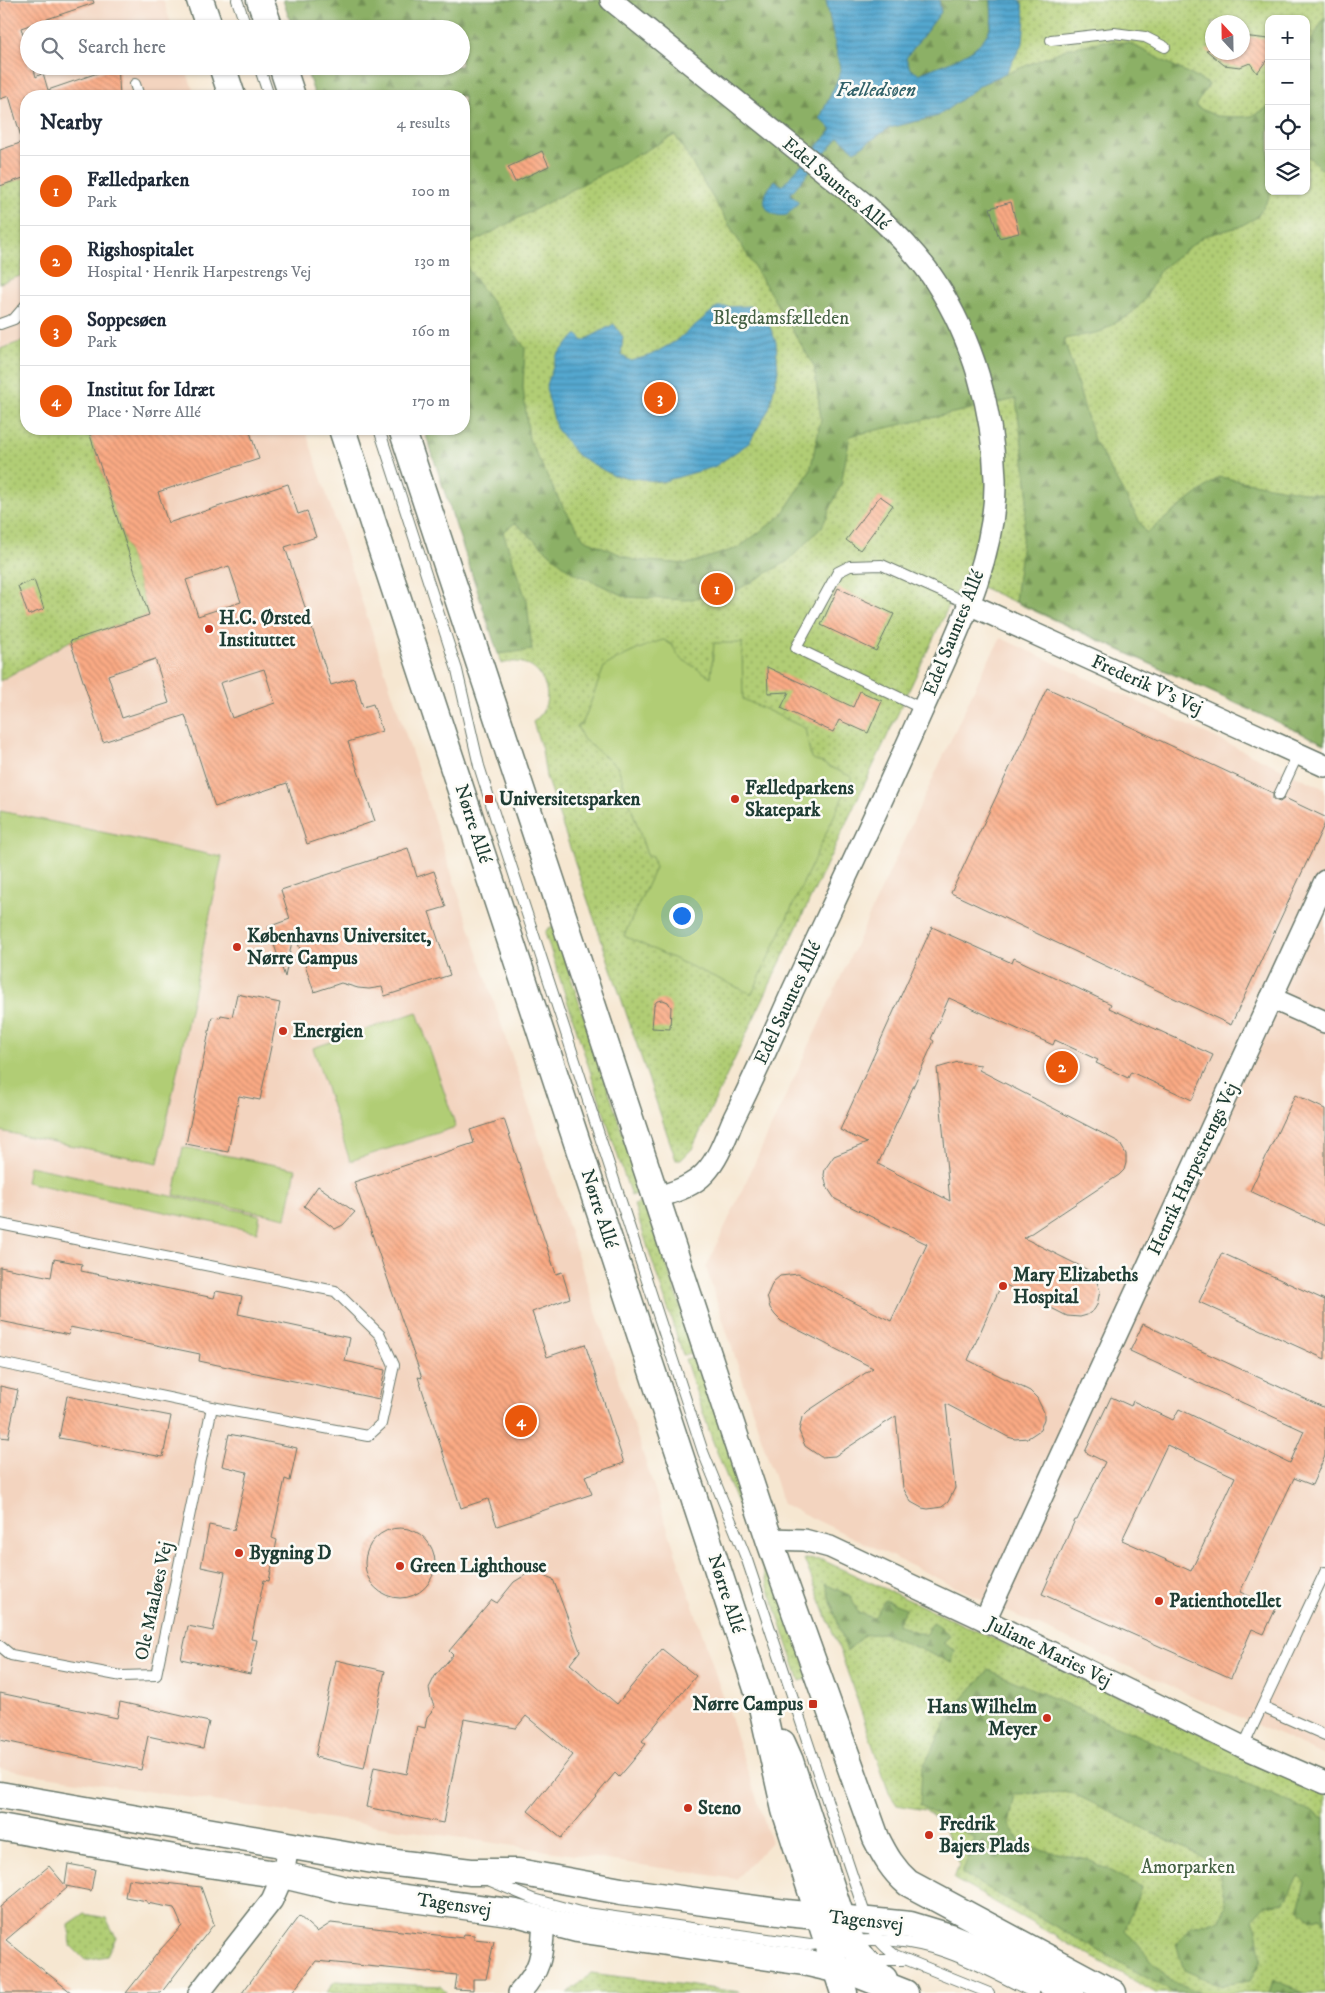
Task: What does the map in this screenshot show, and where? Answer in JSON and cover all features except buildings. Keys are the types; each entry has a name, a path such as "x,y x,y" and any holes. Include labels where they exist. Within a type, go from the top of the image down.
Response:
{"street":[{"path":"200,0 207,20"},
{"path":"260,0 267,20"},
{"name":"Edel Sauntes Allé","path":"611,0 860,200 904,242 935,280 962,331 978,374 991,426 995,481 991,533 969,604 923,709 716,1156 705,1172 691,1185 656,1198"},
{"path":"225,75 230,90"},
{"path":"285,75 290,90"},
{"name":"Nørre Allé","path":"344,435 760,1698 785,1810 847,1953"},
{"path":"404,435 769,1539 876,1838 886,1860 895,1872 908,1883 1113,1993"},
{"name":"Frederik V's Vej","path":"969,604 1325,766"},
{"name":"Henrik Harpestrengs Vej","path":"986,1620 1325,880"},
{"path":"1271,998 1325,1022"},
{"name":"Juliane Maries Vej","path":"769,1539 804,1540 830,1547 986,1620 1243,1746 1325,1783"},
{"path":"1,1829 4,1796"},
{"name":"Tagensvej","path":"4,1796 379,1861 471,1872 518,1872 621,1891 847,1953 905,1993"},
{"name":"Tagensvej","path":"1,1829 283,1875 346,1890 516,1913 577,1929 804,1962 847,1953 910,1925 954,1938 981,1949 1071,1993"},
{"path":"199,1993 272,1900 283,1875 288,1846"},
{"path":"519,1993 532,1980 541,1960 544,1920"}],"lane":[{"path":"237,0 244,20"},
{"path":"1051,40 1114,33 1145,37 1164,47"},
{"path":"262,75 267,90"},
{"path":"135,84 137,90"},
{"path":"0,324 14,319 20,312"},
{"path":"381,435 455,662 479,766 492,807 704,1452 747,1560 803,1728 847,1953"},
{"path":"923,709 796,648 838,572 850,566 882,565 969,604"},
{"path":"1278,796 1298,754"},
{"path":"0,1224 335,1291 380,1334 394,1365 381,1424 368,1436 212,1407 0,1363"},
{"name":"Ole Maaløes Vej","path":"0,1646 12,1655 122,1676 156,1675 212,1407"},
{"path":"1243,1746 1325,1572"},
{"path":"1262,1707 1325,1736"},
{"path":"847,1953 908,1942 954,1954 1034,1993"},
{"path":"847,1953 884,1948 895,1955 989,1993"},
{"path":"847,1953 907,1960"}],"shaded area":[{"name":"Københavns Universitet, Nørre Campus","path":"0,0 163,0 170,20 20,20 20,75 188,75 193,90 20,90 20,435 307,435 771,1842 736,1879 0,1768"},
{"path":"1001,638 1325,789 1325,1756 1004,1610 783,1504 706,1268 984,668"}],"green space":[{"name":"Blegdamsfælleden","path":"283,0 1325,0 1325,744 962,578 692,1149 681,1160 676,1160 546,777 542,750 533,722 542,712 546,701 546,690 543,680 536,671 526,664 515,662 502,664 426,435 470,435 470,90 313,90 308,75 470,75 470,20 290,20"},
{"path":"283,0 826,0 841,72 820,118 855,151 889,128 938,116 982,84 1066,49 1103,41 1129,43 1209,84 1195,106 1216,116 1252,116 1265,109 1265,195 1270,195 1257,217 1239,227 1204,236 1160,270 1143,302 1129,315 1100,332 1064,339 1094,440 1146,533 1219,477 1325,496 1325,744 1015,601 1028,490 1016,399 850,436 841,485 822,527 788,561 737,590 687,600 627,597 570,571 515,523 503,532 527,602 532,650 498,654 426,435 470,435 470,272 525,348 523,387 529,439 559,500 584,539 633,560 687,564 738,548 781,516 810,471 821,419 814,366 675,135 470,244 470,90 313,90 308,75 470,75 470,20 290,20"},
{"path":"939,0 991,0 991,25 985,37 969,52 919,74 910,69 906,58 941,12"},
{"path":"1325,17 1325,168 1321,169 1310,158 1310,43"},
{"path":"20,179 20,276 0,283 0,186"},
{"path":"20,342 20,435 90,435 149,615 70,641 0,681 0,349"},
{"name":"Fælledparkens Skatepark","path":"664,640 672,645 680,658 711,677 714,643 742,643 743,699 805,728 811,758 852,777 752,994 624,936 655,868 652,857 647,855 618,767 583,739 577,726 582,725 604,667 633,652"},
{"path":"0,811 222,857 158,1163 0,1131"},
{"path":"554,927 642,1191 631,1196 545,933 548,928"},
{"path":"417,1012 456,1127 350,1161 313,1048"},
{"path":"183,1147 296,1169 286,1218 174,1195"},
{"path":"29,1166 260,1215 257,1232 26,1182"},
{"path":"646,1201 696,1354 683,1355 634,1205"},
{"path":"697,1358 811,1678 800,1681 761,1565 712,1439 685,1359"},
{"name":"Amorparken","path":"804,1559 822,1560 1325,1791 1325,1993 1156,1993 954,1879 959,1865 942,1824 925,1810 897,1805 889,1793 842,1656"},
{"path":"825,1584 851,1596 858,1613 874,1618 885,1600 906,1608 897,1625 925,1635 933,1622 950,1635 943,1643 955,1650 952,1663 883,1633 864,1635 847,1651"},
{"path":"989,1670 1325,1818 1325,1924 1321,1917 1311,1920 1299,1908 1306,1883 1299,1876 1284,1902 1266,1905 1253,1919 1258,1933 1261,1959 1250,1981 1219,1985 1184,1970 1176,1944 1191,1927 1220,1920 1226,1904 1217,1864 1070,1792 1015,1794 1009,1825 1024,1846 1087,1859 1141,1887 1125,1930 1169,1980 1201,1993 1174,1993 962,1874 975,1838 920,1805 922,1769 953,1709"},
{"path":"85,1914 106,1918 116,1937 107,1956 85,1960 71,1946 69,1925"},
{"path":"591,1973 740,1992 741,1993 568,1993"},
{"path":"1273,1980 1303,1993 1269,1993"},
{"path":"335,1981 440,1986 447,1993 326,1993"}],"water":[{"name":"Fælledsøen","path":"826,0 939,0 941,12 906,58 910,69 919,74 960,57 978,45 985,37 991,25 991,0 1021,0 1025,16 1023,43 1006,73 982,84 938,116 889,128 855,151 839,137 790,194 799,202 787,215 777,215 769,211 765,204 768,189 775,180 782,186 832,130 820,118 841,72"},
{"path":"750,306 760,312 770,327 776,342 778,371 769,409 749,443 714,467 661,482 612,475 577,455 556,428 546,388 557,355 577,334 583,341 614,324 623,337 621,355 631,361 651,355 676,341 717,307"}],"place":[{"name":"Soppesøen","path":"660,398"},
{"name":"Fælledparken","path":"717,589"},
{"name":"H.C. Ørsted Instituttet","path":"209,629"},
{"name":"Universitetsparken","path":"489,799"},
{"name":"Fælledparkens Skatepark","path":"735,799"},
{"name":"Københavns Universitet, Nørre Campus","path":"237,947"},
{"name":"Energien","path":"283,1031"},
{"name":"Rigshospitalet","path":"1062,1067"},
{"name":"Mary Elizabeths Hospital","path":"1003,1286"},
{"name":"Institut for Idræt","path":"521,1421"},
{"name":"Bygning D","path":"239,1553"},
{"name":"Green Lighthouse","path":"400,1566"},
{"name":"Patienthotellet","path":"1159,1601"},
{"name":"Nørre Campus","path":"813,1704"},
{"name":"Hans Wilhelm Meyer","path":"1047,1718"},
{"name":"Steno","path":"688,1808"},
{"name":"Fredrik Bajers Plads","path":"929,1835"}]}
